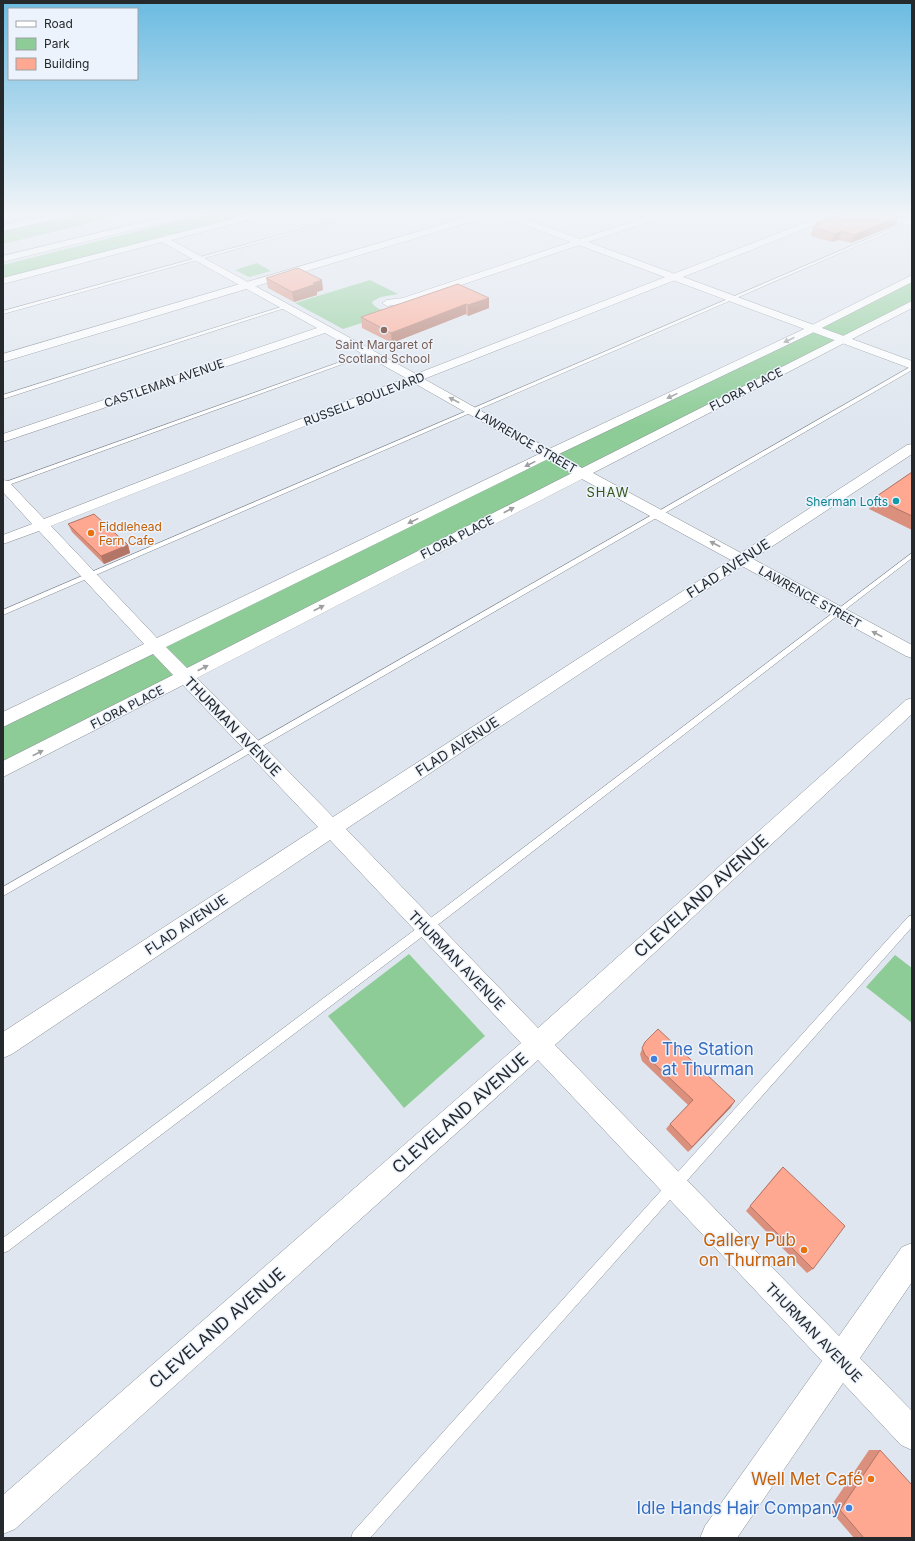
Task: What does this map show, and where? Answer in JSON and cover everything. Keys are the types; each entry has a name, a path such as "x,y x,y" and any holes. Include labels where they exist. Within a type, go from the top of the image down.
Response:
{"main road":[{"path":"3,358 246,285"},
{"path":"698,285 912,365"}],"street":[{"name":"LAWRENCE STREET","path":"246,285 370,353 582,473 742,558 836,612 912,652"},
{"path":"387,303 404,301 452,285"},
{"name":"RUSSELL BOULEVARD","path":"3,540 653,285"},
{"name":"FLORA PLACE","path":"3,720 550,454 814,328 898,285"},
{"name":"FLORA PLACE","path":"3,770 912,304"},
{"name":"CASTLEMAN AVENUE","path":"3,438 325,329"},
{"name":"FLAD AVENUE","path":"3,1046 742,558 912,448"},
{"name":"THURMAN AVENUE","path":"3,485 90,575 155,646 332,828 912,1434"},
{"name":"CLEVELAND AVENUE","path":"3,1517 538,1044 912,704"},
{"path":"717,1538 912,1257"}],"lane":[{"path":"3,313 103,285"},
{"path":"3,613 763,285"},
{"path":"3,397 286,307"},
{"path":"3,485 370,353"},
{"path":"3,892 912,368"},
{"path":"3,1246 426,927 912,555"},
{"path":"359,1538 912,920"}],"green space":[{"path":"354,285 380,285 398,294 381,297 372,303 378,308 392,313 343,329 295,303"},
{"path":"898,285 912,285 912,304 3,770 3,720"},
{"path":"409,954 485,1036 404,1108 328,1016"},
{"path":"895,955 912,968 912,1023 866,987"}],"building":[{"path":"279,285 313,285 292,292"},
{"path":"455,285 460,285 489,298 468,305 466,304 391,333 361,317"},
{"path":"912,472 912,516 874,498"},
{"path":"94,514 128,545 101,556 68,524"},
{"path":"658,1029 735,1101 692,1147 670,1124 693,1100 645,1055 642,1048 645,1042"},
{"path":"783,1167 845,1226 813,1269 750,1206"},
{"path":"880,1450 912,1485 912,1538 864,1538 840,1510"}],"place":[{"name":"Saint Margaret of Scotland School","path":"384,330"},
{"name":"Sherman Lofts","path":"896,501"},
{"name":"Fiddlehead Fern Cafe","path":"91,533"},
{"name":"The Station at Thurman","path":"654,1059"},
{"name":"Gallery Pub on Thurman","path":"804,1250"},
{"name":"Well Met Café","path":"871,1479"},
{"name":"Idle Hands Hair Company","path":"849,1508"}],"district":[{"name":"SHAW","path":"608,492"}]}
